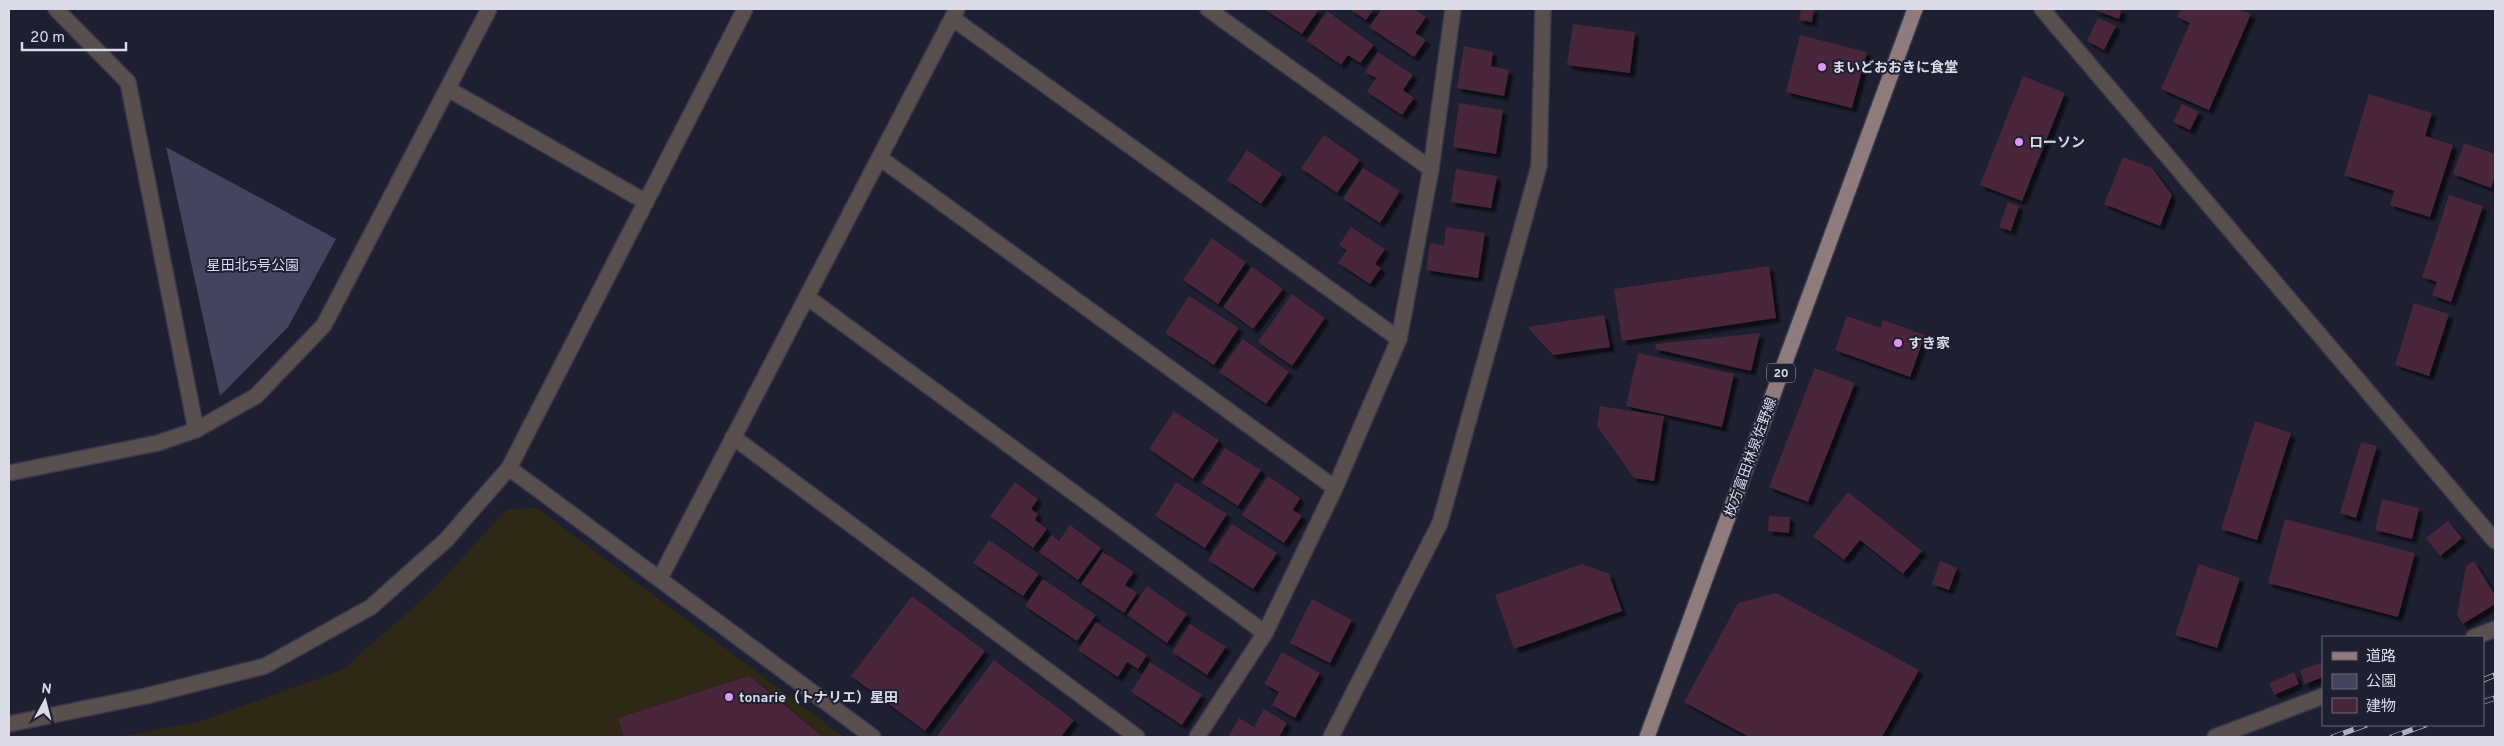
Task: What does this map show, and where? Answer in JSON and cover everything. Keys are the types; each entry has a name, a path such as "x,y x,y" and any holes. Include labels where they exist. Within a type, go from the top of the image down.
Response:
{"main road":[{"name":"枚方富田林泉佐野線","path":"1647,737 1915,9"}],"street":[{"path":"56,9 128,82 196,430"},
{"path":"9,473 158,443 196,430 256,396 324,325 489,9"},
{"path":"9,724 146,696 265,666 371,607 446,540 509,468 745,9"},
{"path":"1208,9 1431,170"},
{"path":"1197,737 1265,633 1335,488 1399,339 1431,170 1453,9"},
{"path":"1330,737 1440,523 1539,166 1543,9"},
{"path":"2042,9 2495,540"},
{"path":"660,578 955,14 1399,339"},
{"path":"448,89 646,202"},
{"path":"880,158 1335,488"},
{"path":"807,298 1265,633"},
{"path":"734,437 1137,737"},
{"path":"509,468 873,737"},
{"path":"2477,636 2495,629"},
{"path":"2215,737 2322,696"}],"shaded area":[{"path":"537,508 844,737 120,737 201,721 342,670 432,591 507,509"}],"green space":[{"name":"星田北5号公園","path":"166,147 336,239 288,327 220,396"}],"building":[{"path":"1264,9 1319,9 1302,34"},
{"path":"1349,9 1374,9 1366,20"},
{"path":"1382,9 1414,9 1426,17 1415,33 1426,40 1414,57 1369,27"},
{"path":"1801,9 1814,9 1812,22 1799,20"},
{"path":"2092,9 2122,9 2119,19"},
{"path":"2181,9 2238,9 2251,14 2209,110 2161,89 2190,23 2177,17"},
{"path":"1327,11 1374,45 1360,63 1348,55 1341,65 1307,41"},
{"path":"2098,18 2116,26 2104,50 2087,41"},
{"path":"1573,24 1635,32 1630,73 1567,65"},
{"path":"1800,35 1867,52 1852,108 1786,92"},
{"path":"1464,46 1493,52 1491,66 1509,70 1504,96 1457,88"},
{"path":"1378,52 1413,75 1403,90 1414,98 1402,115 1367,92 1376,78 1365,72"},
{"path":"2023,76 2065,93 2022,201 1980,185"},
{"path":"2369,94 2432,113 2425,136 2453,145 2430,217 2390,205 2394,191 2344,175"},
{"path":"1459,103 1503,110 1496,154 1453,147"},
{"path":"2182,104 2199,112 2190,130 2173,122"},
{"path":"1324,135 1360,160 1337,193 1301,168"},
{"path":"2464,143 2495,154 2495,176 2491,188 2453,174"},
{"path":"1247,150 1282,174 1261,204 1227,180"},
{"path":"2123,157 2152,168 2172,195 2160,226 2104,204"},
{"path":"1363,168 1400,191 1380,223 1343,199"},
{"path":"1456,169 1497,176 1491,208 1451,202"},
{"path":"2449,195 2483,206 2451,302 2432,295 2437,282 2422,277"},
{"path":"2008,202 2019,206 2011,231 1999,227"},
{"path":"1351,227 1385,249 1375,264 1381,268 1370,284 1338,263 1347,250 1339,245"},
{"path":"1446,227 1485,233 1478,278 1426,270 1430,243 1444,245"},
{"path":"1212,238 1246,262 1218,304 1183,280"},
{"path":"1769,266 1776,318 1622,341 1614,289"},
{"path":"1252,267 1283,289 1253,329 1223,307"},
{"path":"1292,294 1325,318 1292,366 1258,342"},
{"path":"1189,296 1239,328 1214,365 1165,333"},
{"path":"2414,303 2449,314 2429,376 2395,365"},
{"path":"1604,315 1610,347 1553,355 1527,327"},
{"path":"1847,316 1881,328 1883,320 1925,335 1910,377 1835,350"},
{"path":"1760,333 1751,371 1655,349 1656,344"},
{"path":"1243,339 1289,372 1266,404 1219,372"},
{"path":"1638,353 1734,374 1722,427 1626,406"},
{"path":"1815,368 1855,383 1808,502 1769,487"},
{"path":"1600,406 1664,416 1654,481 1634,478 1597,426"},
{"path":"1174,411 1219,440 1193,479 1149,449"},
{"path":"2255,421 2291,433 2257,540 2221,529"},
{"path":"2361,442 2377,446 2356,518 2340,513"},
{"path":"1225,448 1261,470 1238,506 1202,483"},
{"path":"1268,476 1300,498 1293,510 1302,516 1284,543 1242,515"},
{"path":"1015,482 1038,499 1031,509 1038,514 1035,520 1047,529 1033,548 990,516"},
{"path":"1176,482 1227,514 1205,548 1155,516"},
{"path":"1848,492 1922,551 1903,574 1860,540 1844,560 1813,536"},
{"path":"2382,499 2419,508 2412,539 2375,530"},
{"path":"1769,516 1790,517 1789,533 1768,531"},
{"path":"2285,519 2415,553 2398,617 2268,583"},
{"path":"2448,521 2462,538 2440,556 2426,538"},
{"path":"1232,524 1277,553 1253,589 1208,560"},
{"path":"1070,525 1101,548 1078,580 1039,552 1052,535 1059,541"},
{"path":"989,540 1039,574 1023,596 973,563"},
{"path":"1103,552 1134,572 1125,585 1137,593 1124,613 1081,584"},
{"path":"1940,561 1957,568 1949,590 1932,584"},
{"path":"2474,561 2495,595 2495,604 2463,624 2457,615 2466,566"},
{"path":"1582,564 1609,574 1622,611 1514,649 1495,595"},
{"path":"2199,564 2240,578 2217,648 2175,635"},
{"path":"1043,579 1096,615 1077,641 1025,606"},
{"path":"1147,586 1187,614 1167,643 1127,615"},
{"path":"1776,593 1919,670 1882,737 1749,737 1684,702 1738,603"},
{"path":"912,596 985,651 925,731 851,676"},
{"path":"1312,599 1352,620 1330,663 1290,643"},
{"path":"1096,622 1147,655 1138,669 1127,662 1118,677 1078,650"},
{"path":"1190,624 1226,647 1207,675 1172,652"},
{"path":"1282,652 1320,673 1295,718 1272,705 1279,692 1264,684"},
{"path":"994,660 1074,720 1061,737 936,737"},
{"path":"1150,662 1202,695 1182,725 1131,692"},
{"path":"2322,662 2322,677 2305,684 2300,670"},
{"path":"2294,672 2299,684 2274,695 2269,683"},
{"name":"tonarie（トナリエ）星田","path":"749,676 823,737 624,737 618,718"},
{"path":"1264,709 1287,723 1279,737 1228,737 1239,718 1254,727"}],"railway":[{"path":"2484,680 2495,675"},
{"path":"2484,702 2495,698"},
{"path":"2333,737 2363,726"},
{"path":"2392,737 2422,726"}],"place":[{"name":"まいどおおきに食堂","path":"1822,67"},
{"name":"ローソン","path":"2019,142"},
{"name":"すき家","path":"1898,343"},
{"name":"tonarie（トナリエ）星田","path":"729,697"}]}
